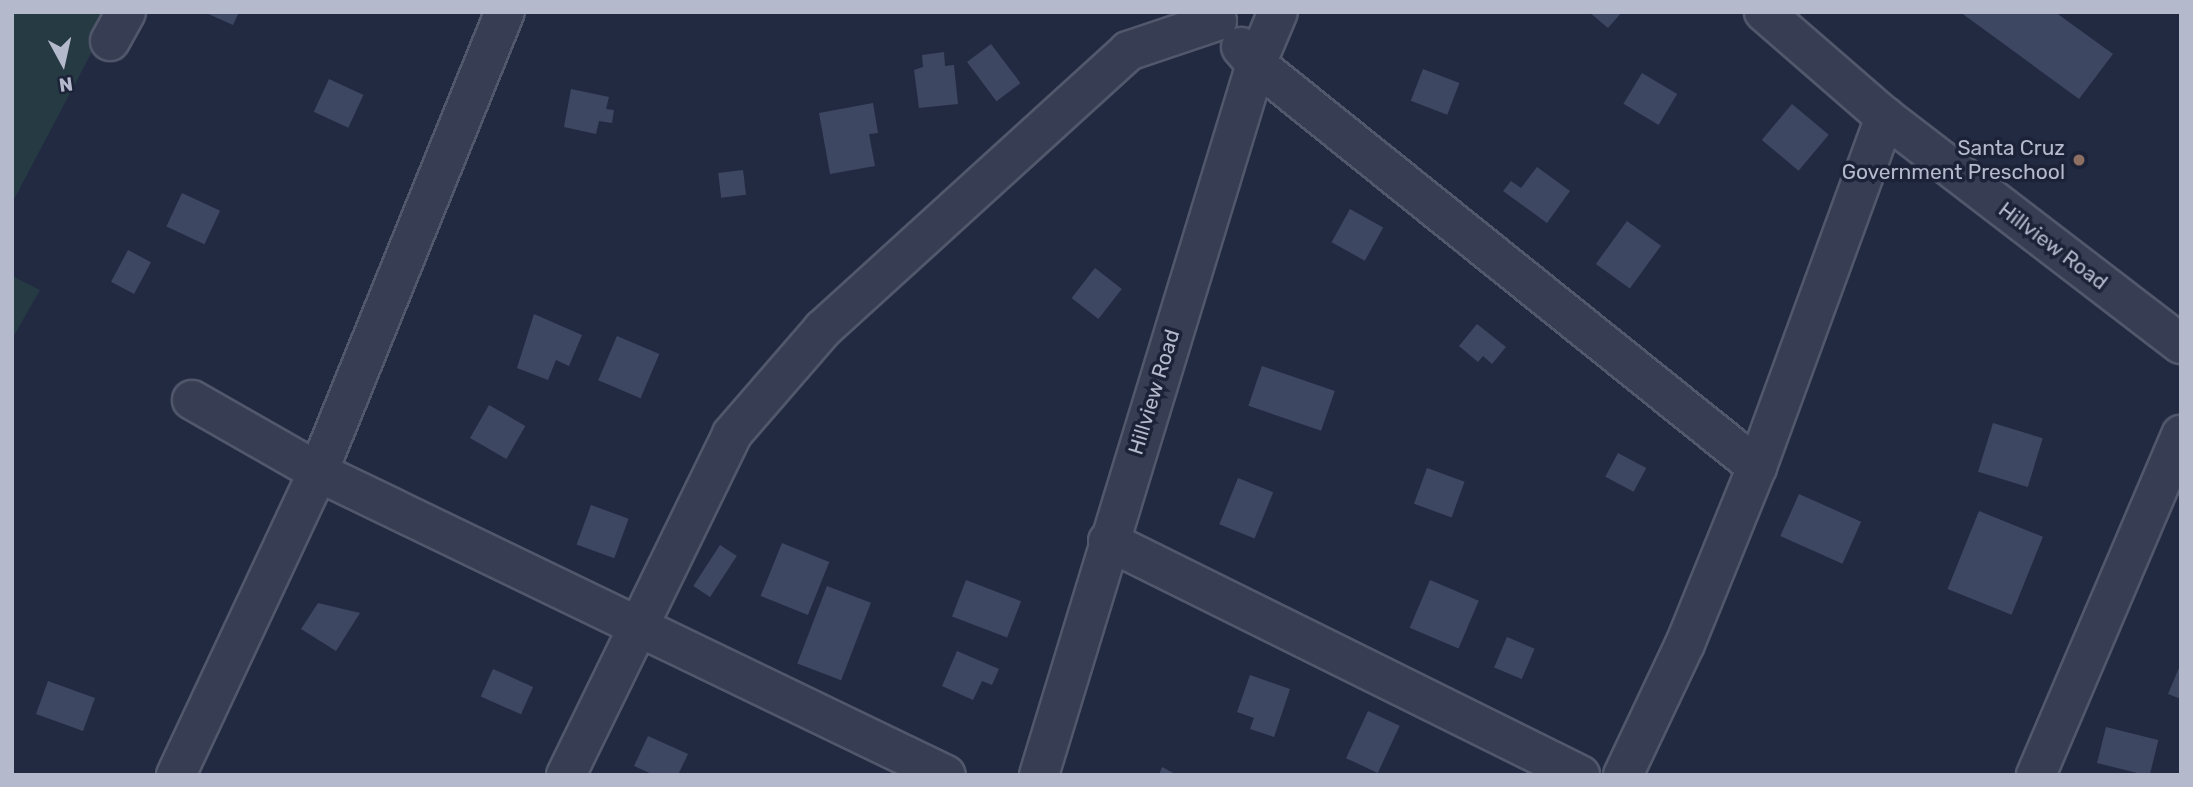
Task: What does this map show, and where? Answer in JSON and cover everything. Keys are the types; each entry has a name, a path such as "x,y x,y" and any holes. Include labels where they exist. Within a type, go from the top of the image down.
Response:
{"street":[{"path":"176,775 318,472 505,12"},
{"name":"Hillview Road","path":"1039,775 1108,541 1256,64 1278,12"},
{"name":"Hillview Road","path":"1764,12 1885,117 2180,334"},
{"path":"566,775 640,629 732,434 823,329 1128,51 1213,17 1256,64 1757,467"},
{"path":"1623,775 1685,644 1757,467 1885,117"},
{"path":"192,400 318,472 946,775"},
{"path":"2036,775 2181,435"},
{"path":"1108,541 1580,775"}],"shaded area":[{"path":"12,12 113,12 12,203"},
{"path":"12,276 40,290 12,339"}],"building":[{"path":"204,12 239,12 233,25"},
{"path":"1589,12 1622,12 1608,28"},
{"path":"1960,12 2055,12 2113,54 2079,99"},
{"path":"991,44 1020,83 997,101 967,62"},
{"path":"944,52 945,66 954,65 958,104 919,108 914,70 923,67 922,55"},
{"path":"1423,69 1459,83 1447,115 1411,101"},
{"path":"1642,73 1677,94 1659,125 1623,104"},
{"path":"329,79 363,95 348,128 314,112"},
{"path":"571,89 609,97 606,109 614,110 612,123 599,121 596,134 564,127"},
{"path":"873,103 878,133 869,134 875,166 830,174 819,113"},
{"path":"1792,104 1829,135 1799,171 1762,140"},
{"path":"1537,167 1570,191 1547,223 1503,191 1511,181 1521,188"},
{"path":"743,170 746,195 721,198 718,173"},
{"path":"182,193 220,211 204,244 166,227"},
{"path":"1350,209 1383,227 1365,261 1332,242"},
{"path":"1627,221 1661,246 1630,289 1596,264"},
{"path":"128,250 151,262 134,294 111,282"},
{"path":"1095,268 1122,289 1098,319 1072,298"},
{"path":"534,314 582,335 569,366 556,360 548,380 517,368"},
{"path":"1477,324 1506,347 1492,364 1483,356 1478,362 1459,346"},
{"path":"617,336 659,354 641,398 598,380"},
{"path":"1262,366 1335,391 1321,431 1248,406"},
{"path":"489,405 525,426 506,459 470,438"},
{"path":"1993,423 2043,438 2028,487 1978,472"},
{"path":"1618,453 1646,468 1634,492 1605,477"},
{"path":"1427,468 1465,482 1452,517 1414,504"},
{"path":"1238,478 1273,492 1255,539 1219,524"},
{"path":"1799,494 1861,522 1842,564 1780,536"},
{"path":"591,505 629,519 614,558 577,544"},
{"path":"1979,511 2043,537 2012,615 1948,589"},
{"path":"782,543 829,562 808,615 761,596"},
{"path":"720,545 737,556 710,597 693,586"},
{"path":"966,580 1021,601 1007,638 952,616"},
{"path":"1430,580 1479,601 1458,649 1410,628"},
{"path":"827,586 871,603 841,680 797,663"},
{"path":"318,603 360,613 336,651 301,629"},
{"path":"1507,637 1535,649 1522,679 1494,667"},
{"path":"957,651 999,669 992,685 982,681 973,700 942,686"},
{"path":"2181,663 2181,699 2168,694"},
{"path":"493,669 533,687 521,714 481,696"},
{"path":"1250,675 1290,689 1274,737 1250,729 1254,718 1237,712"},
{"path":"48,681 95,698 83,731 36,714"},
{"path":"1368,711 1400,726 1378,773 1346,758"},
{"path":"2106,727 2158,740 2150,775 2097,763"},
{"path":"648,736 688,754 678,775 654,775 634,766"},
{"path":"1162,767 1177,775 1159,775"}],"place":[{"name":"Santa Cruz Government Preschool","path":"2079,160"}]}
